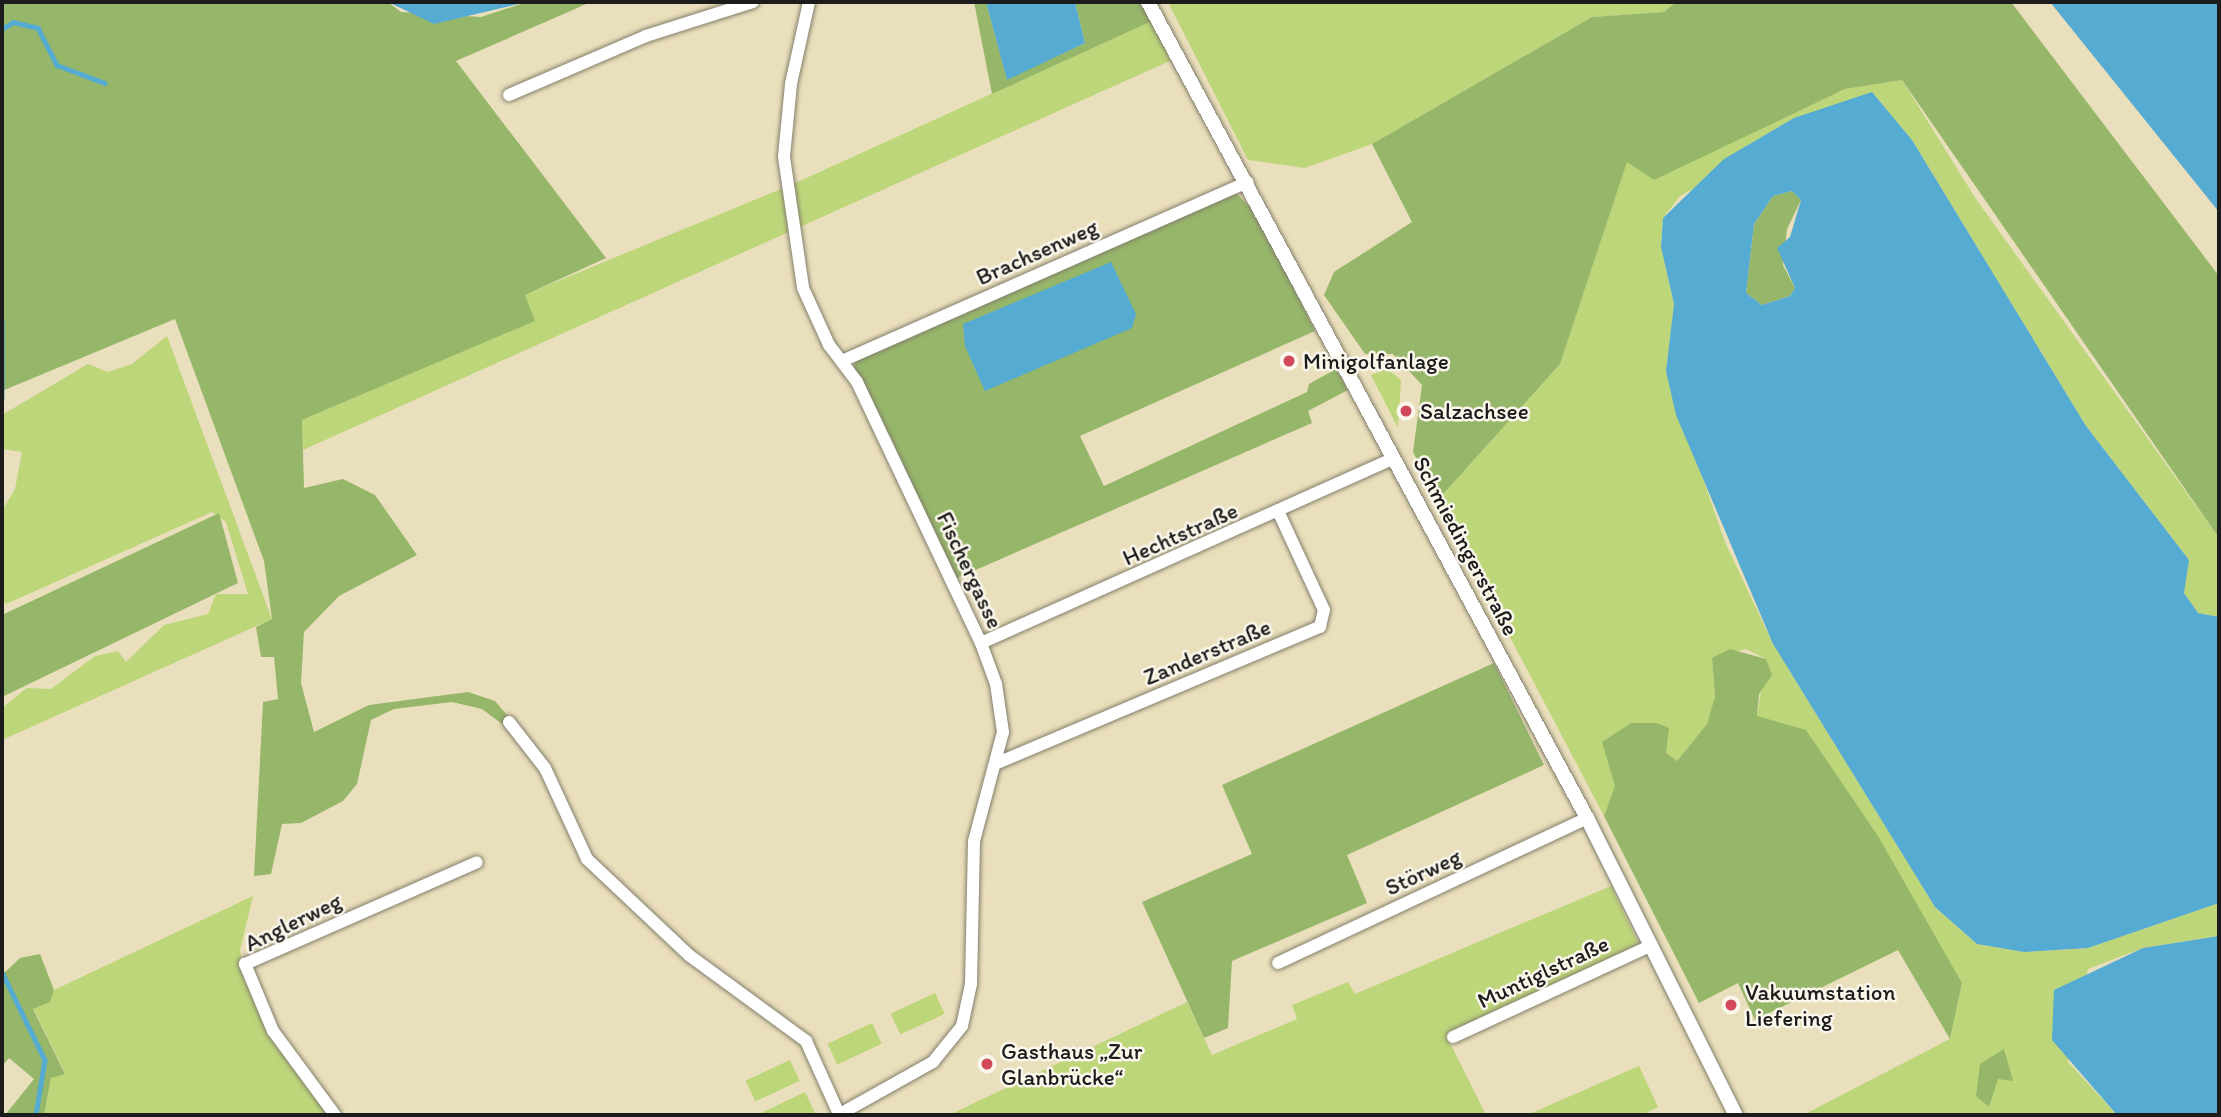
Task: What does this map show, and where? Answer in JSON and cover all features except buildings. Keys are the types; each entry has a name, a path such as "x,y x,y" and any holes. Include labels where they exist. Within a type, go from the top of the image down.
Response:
{"street":[{"path":"509,95 646,36 753,2"},
{"name":"Fischergasse","path":"509,722 545,768 593,866 710,973 806,1041 839,1115 933,1062 962,1026 971,984 974,841 995,764 1001,706 981,643 844,360 809,307 788,196 791,83 809,2"},
{"name":"Schmiedingerstraße","path":"1149,2 1587,818 1736,1115"},
{"name":"Brachsenweg","path":"844,360 1248,182"},
{"name":"Hechtstraße","path":"981,643 1279,513 1393,459"},
{"name":"Zanderstraße","path":"995,764 1320,627 1324,610 1279,513"},
{"name":"Störweg","path":"1278,963 1587,818"},
{"name":"Anglerweg","path":"335,1115 273,1031 245,964 477,862"},
{"name":"Muntiglstraße","path":"1453,1037 1652,945"}],"green space":[{"path":"388,2 401,12 481,17 527,2 591,2 456,61 606,258 525,295 535,321 302,420 304,488 343,479 375,495 417,555 339,596 304,632 301,683 314,732 369,705 468,692 495,701 539,752 482,709 452,702 394,709 371,720 357,784 343,801 301,823 282,824 271,874 254,876 263,702 278,699 274,657 261,657 256,627 272,619 264,561 175,319 2,391 2,4"},
{"path":"974,2 986,2 1007,79 1085,43 1075,2 1142,2 1152,21 992,94"},
{"path":"1168,2 1676,2 1664,12 1592,17 1372,144 1305,168 1248,160"},
{"path":"1676,2 2011,2 2219,276 2219,538 1902,80 1845,89 1654,180 1627,162 1560,364 1438,500 1413,452 1422,385 1393,354 1365,354 1324,295 1334,272 1412,222 1372,144 1592,17 1664,12"},
{"path":"1152,21 1172,60 303,450 302,420 534,321 524,295 793,184"},
{"path":"1902,80 1976,199 2219,538 2219,617 2198,613 2183,592 2189,560 2086,426 1912,140 1872,92 1680,196 1663,218 1661,247 1674,304 1666,372 1725,542 1773,644 1935,907 1977,944 2024,952 2088,948 2219,903 2219,936 2143,948 2088,969 2068,1062 2117,1115 1803,1115 1950,1039 1962,983 1757,716 1766,659 1746,649 1712,658 1715,696 1707,724 1677,761 1666,753 1615,787 1604,816 1438,500 1560,364 1627,161 1798,111 1845,89"},
{"path":"1792,191 1801,200 1787,229 1783,265 1795,288 1790,296 1762,305 1746,293 1754,224 1773,196"},
{"path":"1236,193 1257,214 1315,331 1080,436 1104,486 1307,392 1309,384 1336,369 1348,390 1308,411 1312,423 955,579 854,370 856,359"},
{"path":"167,336 272,619 2,740 2,708 27,688 51,689 95,656 118,651 126,662 164,625 208,614 216,594 248,594 226,522 212,512 6,604 2,599 2,511 15,489 22,452 2,449 2,415 88,364 108,372 132,364"},
{"path":"1387,369 1401,380 1398,428 1371,375"},
{"path":"219,513 238,583 2,697 2,615"},
{"path":"1730,649 1766,659 1772,675 1759,694 1757,716 1806,730 1878,836 1962,983 1950,1039 1898,950 1755,1020 1738,983 1699,1003 1604,816 1615,786 1602,742 1631,723 1657,723 1669,728 1666,753 1677,761 1707,724 1715,696 1712,658"},
{"path":"1494,663 1544,765 1347,855 1367,903 1232,961 1228,1028 1204,1038 1142,902 1252,854 1222,785"},
{"path":"1611,886 1640,947 1447,1037 1486,1115 949,1115 1187,1002 1212,1055 1297,1019 1292,1005 1348,982 1355,994"},
{"path":"253,896 240,950 243,968 271,1033 330,1115 44,1115 51,1078 65,1073 33,1008 50,1002 54,990"},
{"path":"40,954 54,990 50,1002 33,1009 65,1074 51,1078 44,1115 5,1115 34,1079 9,1058 2,1066 2,975 20,958"},
{"path":"935,993 945,1014 900,1035 891,1014"},
{"path":"872,1023 882,1044 837,1065 828,1044"},
{"path":"2004,1049 2013,1081 1998,1079 1989,1107 1976,1096 1980,1064"},
{"path":"790,1060 800,1081 755,1102 746,1081"},
{"path":"1639,1066 1658,1107 1642,1115 1527,1115"},
{"path":"805,1092 815,1113 762,1115 761,1113"}],"water":[{"path":"388,2 527,2 434,24"},
{"path":"986,2 1075,2 1085,43 1007,80"},
{"path":"2050,2 2219,2 2219,212"},
{"path":"1872,92 1912,140 2086,426 2189,560 2184,593 2198,613 2219,617 2219,903 2088,948 2024,952 1977,944 1935,907 1773,644 1676,415 1666,371 1674,304 1661,247 1663,218 1724,159 1794,118","holes":["1792,191 1801,200 1790,237 1777,248 1795,288 1790,296 1762,305 1746,293 1754,224 1773,196"]},
{"path":"1111,262 1136,314 1132,328 985,391 965,346 963,324"},
{"path":"2219,936 2219,1115 2117,1115 2052,1040 2054,990 2143,948"}],"waterway":[{"path":"2,29 13,22 38,28 57,65 105,83"},
{"path":"2,319 2,398"},
{"path":"2,972 45,1060 36,1115"}],"place":[{"name":"Minigolfanlage","path":"1289,361"},
{"name":"Salzachsee","path":"1406,411"},
{"name":"Vakuumstation Liefering","path":"1731,1005"},
{"name":"Gasthaus „Zur Glanbrücke“","path":"987,1064"}]}
